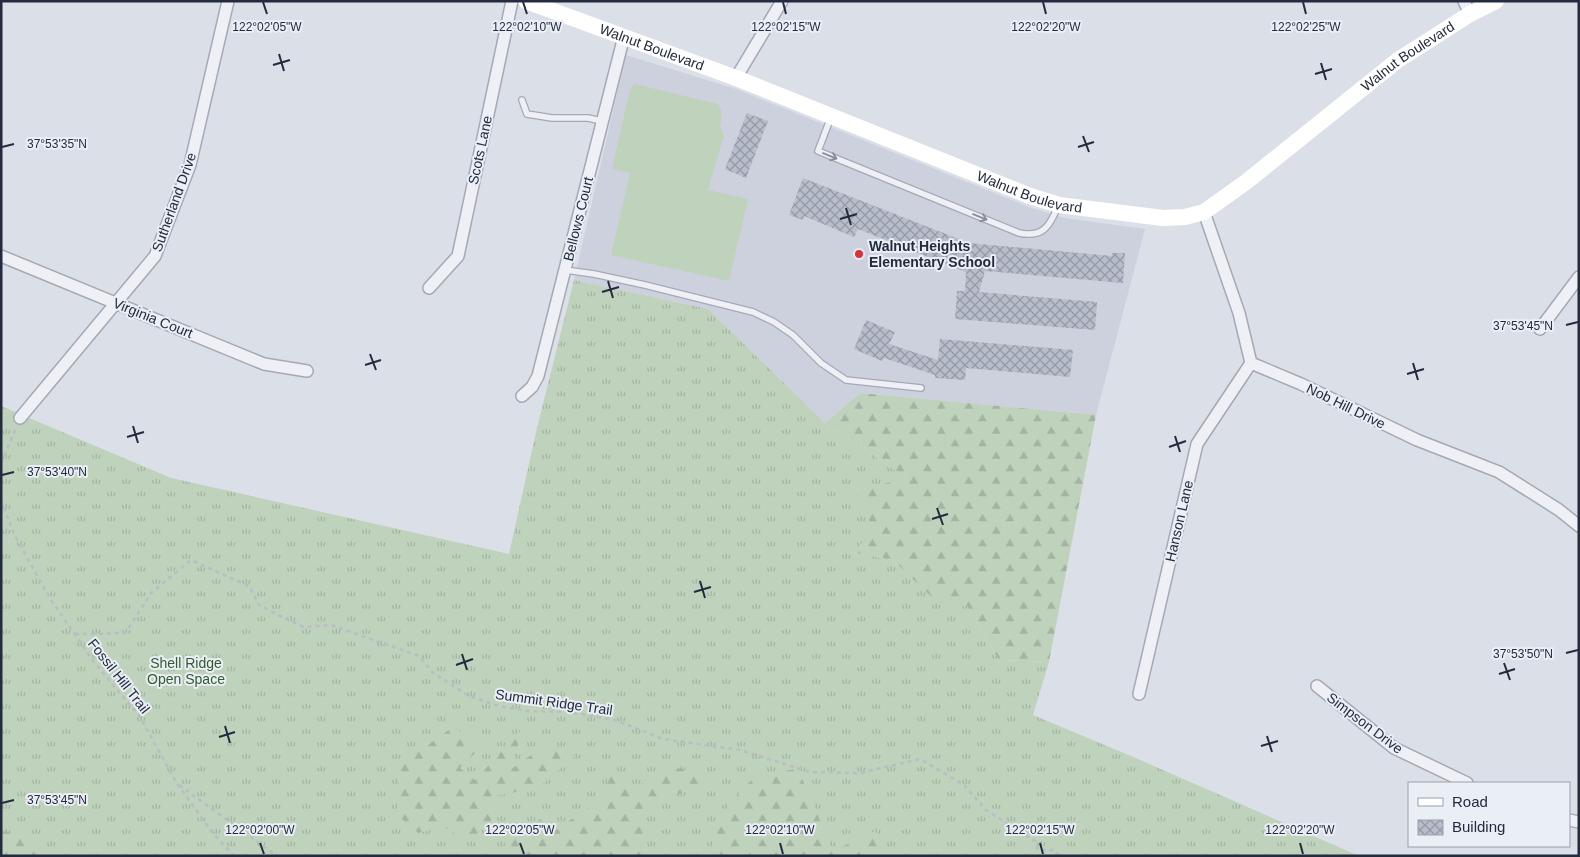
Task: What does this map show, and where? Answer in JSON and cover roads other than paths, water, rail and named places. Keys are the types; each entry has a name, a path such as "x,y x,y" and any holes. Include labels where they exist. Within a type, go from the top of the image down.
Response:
{"street":[{"name":"Sutherland Drive","path":"20,418 155,256 190,165 228,1"},
{"name":"Scots Lane","path":"429,288 458,256 512,1"},
{"name":"Walnut Boulevard","path":"526,1 624,36 677,58 736,78 1030,196 1059,205 1163,218 1184,217 1204,212 1246,182 1398,60 1467,8 1496,1"},
{"path":"736,78 782,1"},
{"name":"Bellows Court","path":"522,396 532,387 538,376 624,36"},
{"path":"1204,212 1239,313 1251,363"},
{"name":"Virginia Court","path":"1,256 264,364 307,371"},
{"path":"1540,329 1579,277"},
{"name":"Nob Hill Drive","path":"1251,363 1301,384 1417,440 1499,472 1559,510 1579,526"},
{"name":"Hanson Lane","path":"1139,694 1197,444 1251,363"},
{"name":"Simpson Drive","path":"1317,686 1394,748 1465,782"}],"lane":[{"path":"522,100 527,114 552,118 588,118 602,121"},
{"path":"831,117 818,151 1019,233 1031,235 1043,231 1051,222 1059,205"},
{"path":"565,270 619,279 753,312 774,322 793,335 821,363 846,380 921,388"}],"place":[{"name":"Walnut Heights Elementary School","path":"859,254"}],"park label":[{"name":"Shell Ridge Open Space","path":"186,672"}]}
